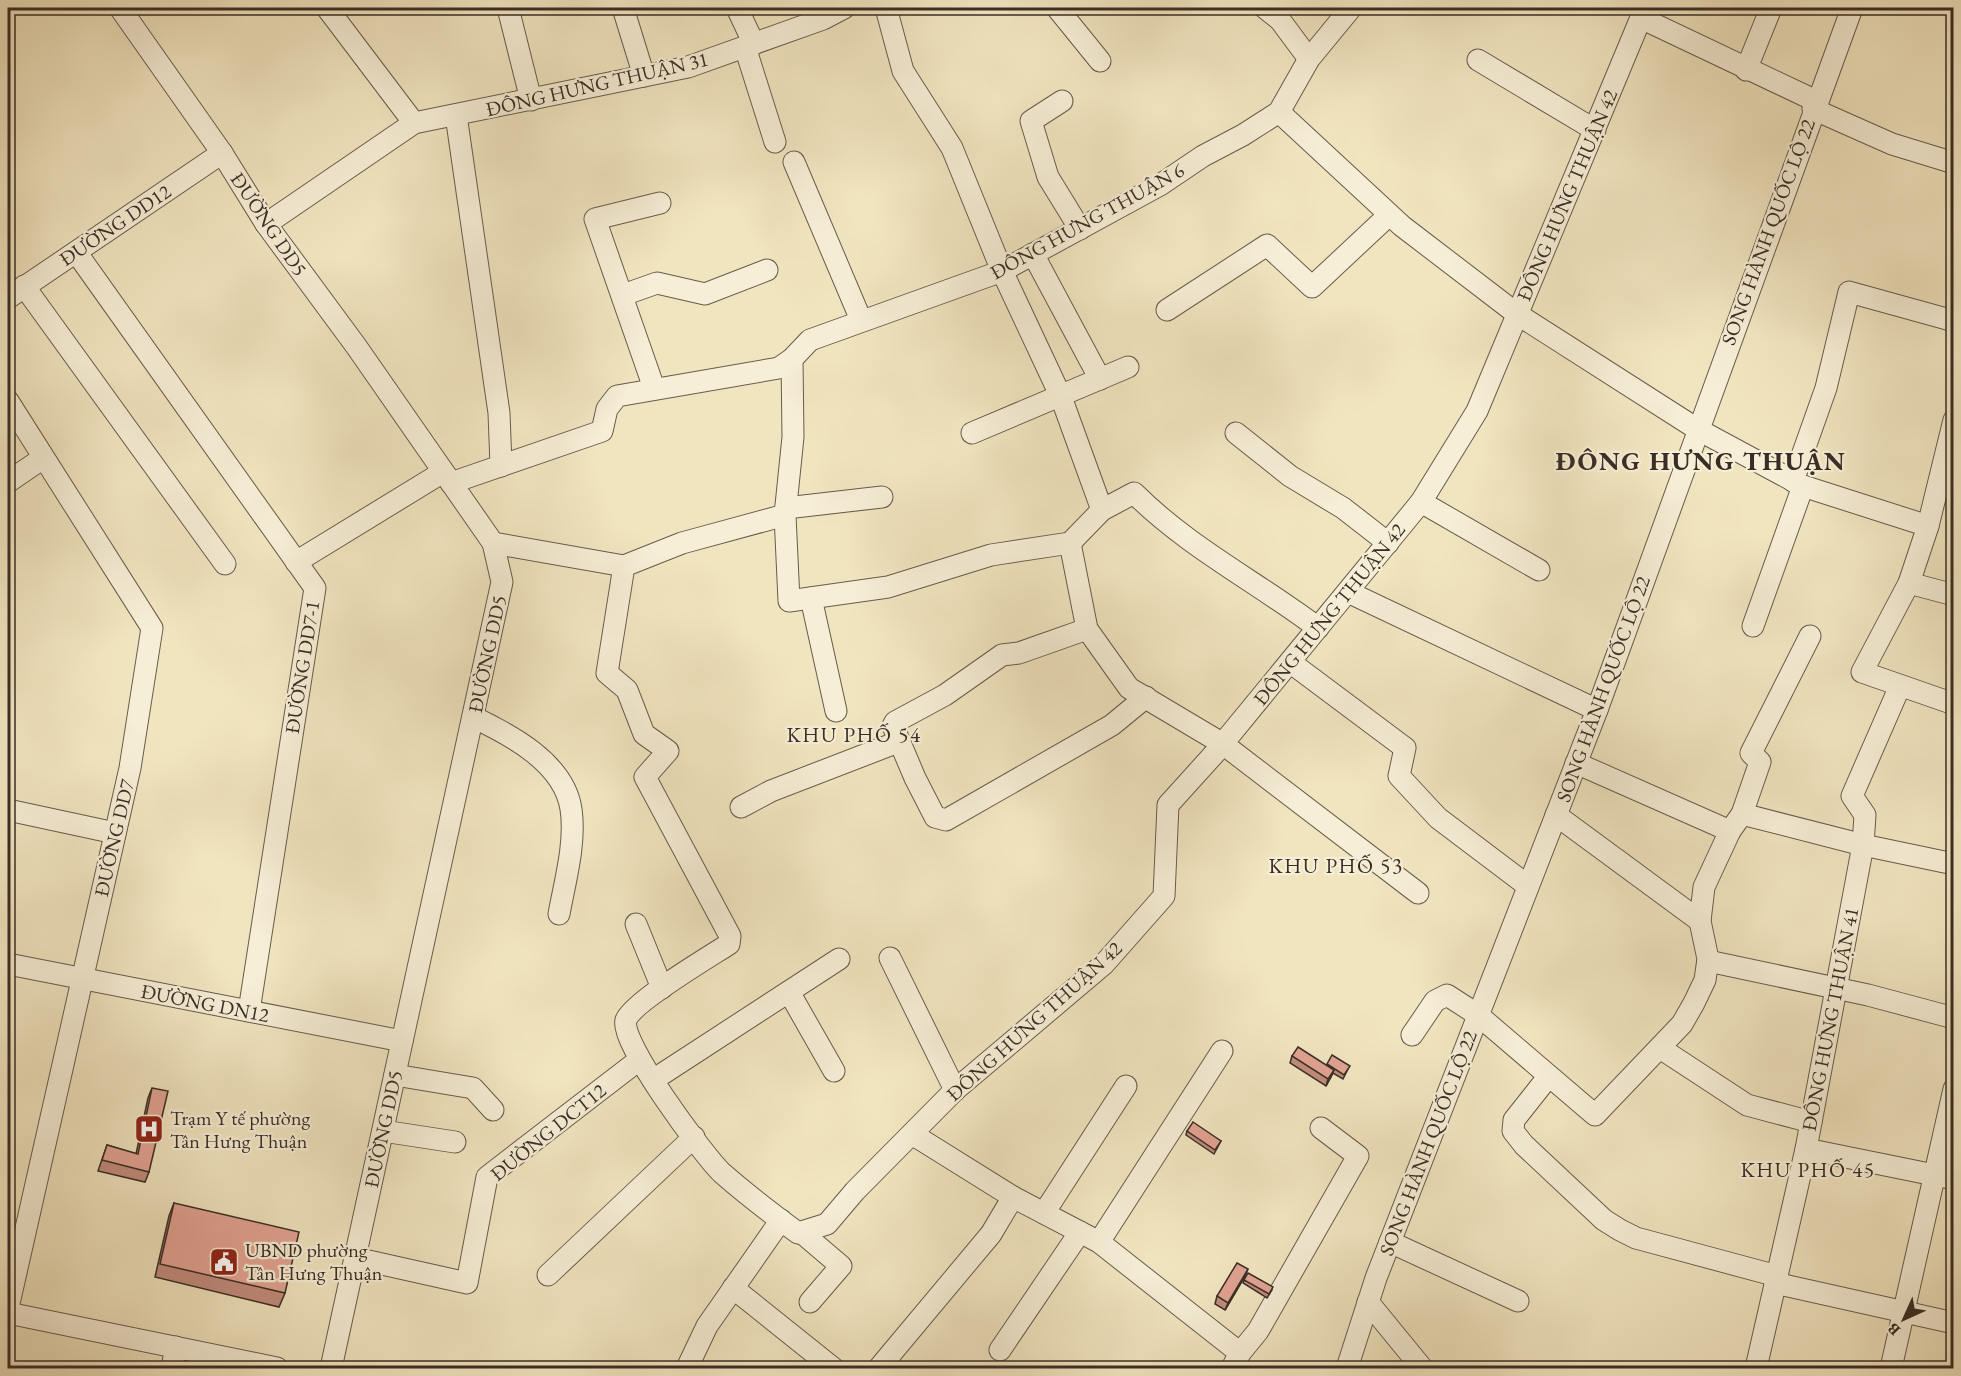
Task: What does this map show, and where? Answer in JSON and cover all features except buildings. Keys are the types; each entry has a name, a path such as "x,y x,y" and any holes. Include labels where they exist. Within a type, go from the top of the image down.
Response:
{"street":[{"name":"ĐƯỜNG DD5","path":"120,8 222,153 266,224 356,346 493,543 502,582 331,1368"},
{"path":"266,224 414,123 327,8"},
{"path":"508,8 531,100"},
{"path":"624,8 644,76"},
{"path":"737,8 750,45 775,142"},
{"name":"ĐÔNG HƯNG THUẬN 31","path":"414,123 688,68 823,19 844,8"},
{"path":"886,8 903,71 952,148 1002,271 1061,397 1102,510"},
{"path":"1057,8 1100,61"},
{"path":"1265,8 1280,20 1309,59"},
{"name":"ĐÔNG HƯNG THUẬN 6","path":"296,562 447,477 501,466 602,431 607,409 617,396 772,369 792,359 810,340 1002,271 1160,185 1279,112 1309,59 1351,8"},
{"path":"1746,70 1771,8"},
{"name":"SONG HÀNH QUỐC LỘ 22","path":"1347,1368 1390,1242 1597,710 1697,429 1852,8"},
{"path":"1643,13 1746,70 1892,144 1953,163"},
{"name":"ĐÔNG HƯNG THUẬN 42","path":"801,1232 827,1224 855,1191 955,1090 1104,964 1164,896 1168,805 1223,744 1421,502 1477,411 1643,13"},
{"path":"1478,60 1595,130"},
{"path":"1062,101 1031,121 1048,177 1080,229"},
{"path":"1279,112 1389,215 1517,314 1697,429 1798,484 1928,526"},
{"path":"456,115 499,413 501,466"},
{"name":"ĐƯỜNG DD12","path":"16,292 222,153"},
{"path":"794,162 861,320"},
{"path":"654,388 623,295 594,219 660,203"},
{"path":"1167,310 1267,245 1312,287 1389,215"},
{"name":"ĐƯỜNG DD7-1","path":"76,252 315,588 249,1011"},
{"path":"1034,254 1100,380"},
{"path":"623,295 657,283 705,294 767,270"},
{"path":"16,292 225,564"},
{"path":"1753,626 1826,388 1849,292 1953,321"},
{"path":"792,359 793,438 786,512 789,601 888,587 991,555 1070,543 1102,510 1134,493 1206,553 1318,628"},
{"path":"972,433 1128,368"},
{"name":"ĐƯỜNG DD7","path":"8,401 152,628 130,768 8,1308"},
{"path":"1953,420 1949,459 1909,583 1862,672 1953,704"},
{"path":"1236,433 1290,476 1343,508 1388,543"},
{"path":"8,482 43,458"},
{"path":"493,543 624,566 682,543 786,512 882,497"},
{"path":"1421,502 1539,570"},
{"path":"1070,543 1087,629 1129,688 1223,744 1418,893"},
{"path":"624,566 607,673 627,690 644,734 668,751 645,777 730,936 729,944 662,988 629,1015 625,1022 625,1032 639,1060 721,1171 798,1233 801,1232 841,1266 810,1302"},
{"path":"1909,583 1953,596"},
{"path":"1348,592 1597,710"},
{"path":"811,598 836,711"},
{"path":"1087,629 1019,653 998,657 945,695 895,722 893,726 898,742 935,817 946,820 1112,725 1146,697"},
{"path":"1412,1035 1440,997 1447,995 1478,1015 1595,1115 1682,1024 1705,980 1708,961 1700,921 1704,887 1736,823 1760,762 1751,753 1810,636"},
{"path":"1290,662 1405,748 1399,776 1438,818 1528,886"},
{"name":"ĐÔNG HƯNG THUẬN 41","path":"1756,1368 1806,1149 1863,845 1865,815 1852,796 1900,686"},
{"path":"473,717 512,736 554,772 564,789 571,809 570,845 559,914"},
{"path":"741,807 771,791 898,742"},
{"path":"1576,763 1736,823 1863,845 1953,864"},
{"path":"8,810 116,833"},
{"path":"1556,815 1700,921"},
{"path":"636,924 662,988"},
{"path":"890,958 955,1090"},
{"path":"653,1080 838,959"},
{"path":"1708,961 1837,988 1953,1018"},
{"name":"ĐƯỜNG DN12","path":"8,964 402,1041"},
{"path":"789,992 834,1071"},
{"path":"1660,1048 1747,1105 1811,1122"},
{"path":"1099,1242 1222,1051"},
{"name":"ĐƯỜNG DCT12","path":"355,1258 467,1283 487,1177 639,1060"},
{"path":"395,1075 473,1088 493,1110"},
{"path":"1548,1077 1514,1120 1513,1131 1604,1220 1635,1238 1776,1280 1953,1323"},
{"path":"1044,1213 1126,1086"},
{"path":"1891,1368 1904,1311 1944,1177 1953,1089"},
{"path":"912,1134 1013,1197 1099,1242 1236,1361 1258,1331 1358,1156 1321,1128"},
{"path":"383,1131 455,1142"},
{"path":"548,1275 694,1137"},
{"path":"1806,1149 1944,1177"},
{"path":"879,1368 992,1234 1013,1197"},
{"path":"687,1368 707,1326 781,1220"},
{"path":"1000,1350 1080,1232"},
{"path":"1390,1242 1518,1301"},
{"path":"733,1288 833,1368"},
{"path":"1368,1302 1422,1368"},
{"path":"8,1313 277,1368"},
{"path":"171,1368 176,1347"}],"place":[{"name":"Trạm Y tế phường Tân Hưng Thuận","path":"149,1129"},
{"name":"UBND phường Tân Hưng Thuận","path":"224,1262"}],"district":[{"name":"ĐÔNG HƯNG THUẬN","path":"1701,461"},
{"name":"KHU PHỐ 54","path":"854,734"},
{"name":"KHU PHỐ 53","path":"1336,865"},
{"name":"KHU PHỐ 45","path":"1808,1169"}]}
